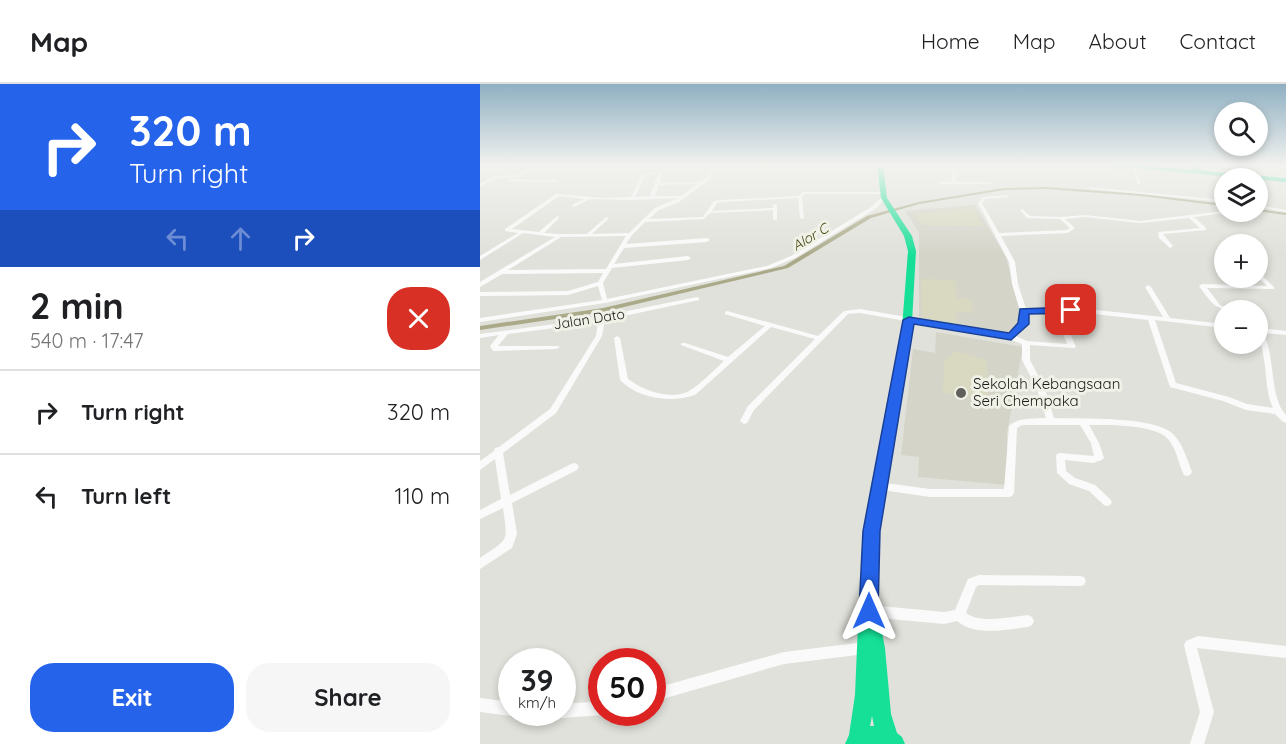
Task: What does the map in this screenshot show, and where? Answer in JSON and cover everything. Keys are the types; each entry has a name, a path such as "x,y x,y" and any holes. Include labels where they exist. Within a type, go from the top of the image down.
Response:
{"main road":[{"path":"856,742 865,695 869,556 878,486 909,320 911,246 883,195"},
{"path":"869,611 876,648 881,714 892,741"},
{"path":"856,742 878,734 892,741"}],"street":[{"path":"632,199 634,195"},
{"path":"480,294 568,293 600,284 630,234 657,209 685,195"},
{"path":"832,195 884,198"},
{"path":"1160,195 1214,200"},
{"path":"630,234 560,236 507,230 555,196 632,199 682,197"},
{"path":"1006,196 980,201 981,209 1012,262 1015,284 1023,311 1023,324 1011,337"},
{"path":"574,206 590,197"},
{"path":"645,221 701,219 719,201 800,197 802,218"},
{"path":"775,198 775,219"},
{"path":"480,320 606,301 778,264 873,208 884,198"},
{"path":"1268,208 1286,211"},
{"path":"710,212 775,209"},
{"path":"1022,210 1029,217 1085,216 1140,222 1176,220 1214,213"},
{"path":"1170,246 1159,234 1204,229 1190,216"},
{"path":"540,234 557,217"},
{"path":"589,234 606,218"},
{"path":"998,235 1071,230 1072,227 1061,218"},
{"path":"480,258 522,233"},
{"path":"480,285 484,280 560,236"},
{"path":"624,246 707,240"},
{"path":"500,272 609,269 688,258"},
{"path":"600,284 606,301"},
{"path":"1214,286 1202,286 1214,301"},
{"path":"1148,287 1168,320"},
{"name":"Jalan Dato","path":"480,336 602,318 697,298"},
{"path":"744,421 751,408 838,318 855,310 1011,337 1026,343 1072,347 1057,311"},
{"path":"1023,311 1057,311 1214,325"},
{"path":"727,313 818,338"},
{"path":"480,466 498,450 553,411 599,336 602,318"},
{"path":"1151,318 1173,386 1226,399 1246,407 1276,411 1286,420"},
{"path":"617,338 624,380 666,397 676,398 692,393 770,325"},
{"path":"1268,330 1286,333"},
{"path":"506,332 494,346 495,349 556,347"},
{"path":"1026,343 1026,360 1041,389 1051,421"},
{"path":"683,344 729,360"},
{"path":"1268,351 1271,390 1276,411"},
{"path":"878,486 930,493 1007,494 1011,490 1013,426 1021,422 1051,421 1133,425 1164,431 1176,444 1187,472"},
{"path":"1083,422 1095,442 1099,458 1093,460 1060,456 1062,472 1070,480 1091,487 1107,502"},
{"path":"480,564 502,550 511,540 508,500 498,450"},
{"path":"480,515 574,467"},
{"path":"959,615 972,583 979,580 1080,581"},
{"path":"869,611 944,618 959,615"},
{"path":"959,615 964,621 981,624 1028,621"},
{"path":"1197,744 1207,712 1191,645 1198,642 1286,652"},
{"path":"666,692 784,658 865,648"},
{"path":"480,705 498,707"}],"shaded area":[{"path":"975,205 1006,257 1022,317 1012,332 988,331 919,318 919,232 905,211"},
{"name":"Sekolah Kebangsaan Seri Chempaka","path":"936,332 1023,347 1007,433 1007,485 918,477 919,457 901,455 913,349 935,353"}],"green space":[{"path":"973,208 983,226 922,225 915,214"},
{"path":"921,279 955,280 957,298 971,299 973,313 956,312 957,325 922,317"},
{"path":"955,351 987,360 988,399 943,393 944,361"}],"waterway":[{"name":"Alor C","path":"480,328 603,310 786,267 869,217 919,203 969,195"},
{"name":"Alor C","path":"1138,195 1214,204"},
{"name":"Alor C","path":"1268,212 1286,214"}],"traffic: fast":[{"path":"884,195 908,236 912,251 906,340 878,486 869,556 869,611 876,648 881,714 888,738"},
{"path":"858,740 865,695 867,624"},
{"path":"855,743 865,737 880,736 895,744"}],"place":[{"name":"Sekolah Kebangsaan Seri Chempaka","path":"961,393"}],"route":[{"path":"869,611 871,531 909,320 1011,337 1023,324 1025,318 1023,311 1071,310"}]}
